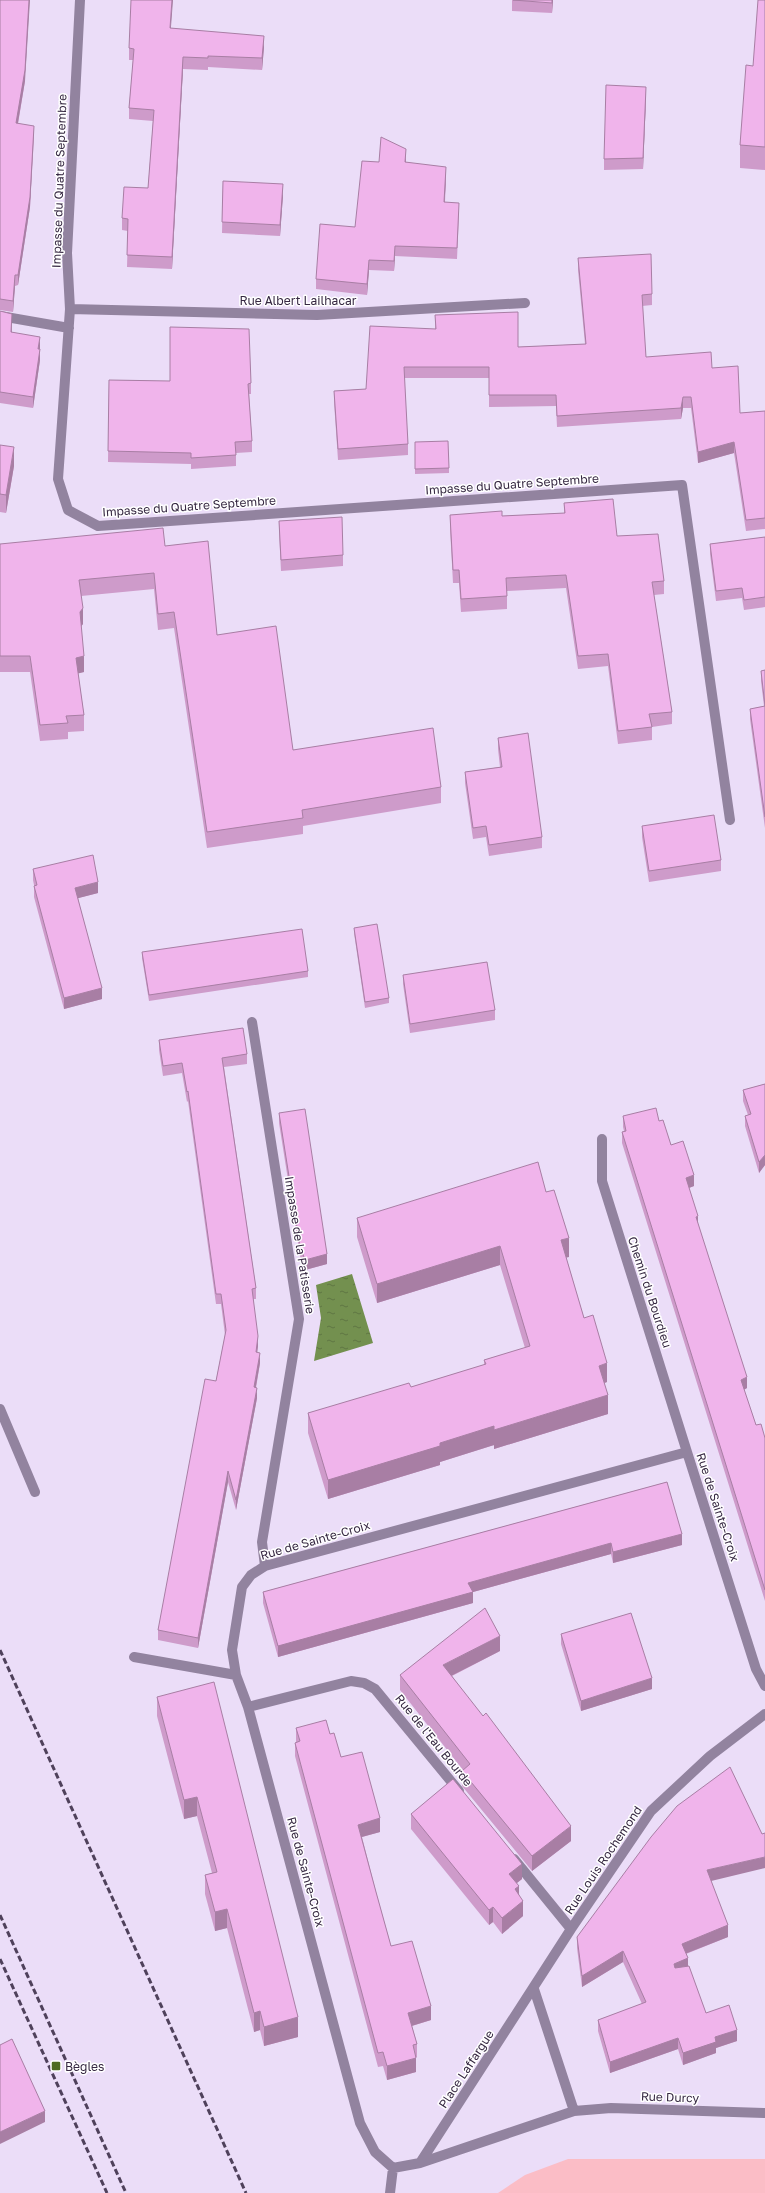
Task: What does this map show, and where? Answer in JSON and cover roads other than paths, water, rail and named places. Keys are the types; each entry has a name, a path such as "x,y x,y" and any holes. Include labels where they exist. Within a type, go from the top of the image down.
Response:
{"street":[{"name":"Impasse du Quatre Septembre","path":"80,0 67,253 70,309 58,479 68,510 98,526 682,485 730,820"},
{"name":"Rue Albert Lailhacar","path":"70,309 317,315 525,303"},
{"path":"0,316 69,328"},
{"name":"Impasse de la Patisserie","path":"252,1022 298,1319 262,1542 265,1566"},
{"name":"Chemin du Bourdieu","path":"602,1138 602,1181 687,1452"},
{"path":"0,1409 36,1492"},
{"name":"Rue de Sainte-Croix","path":"393,2168 375,2152 360,2124 248,1707 236,1675 232,1650 242,1587 251,1575 265,1566 687,1452 756,1669 765,1686"},
{"path":"134,1657 236,1675"},
{"name":"Rue de l'Eau Bourde","path":"248,1707 351,1681 364,1682 375,1689 466,1800"},
{"name":"Rue Louis Rochemond","path":"534,1989 571,1929 651,1812 710,1756 765,1714"},
{"path":"506,1849 571,1929"},
{"path":"534,1989 574,2111"},
{"name":"Place Laffargue","path":"420,2164 534,1989"},
{"name":"Rue Durcy","path":"420,2164 574,2111 611,2108 765,2113"},
{"path":"390,2193 393,2168 420,2164"}],"water":[{"path":"352,1274 373,1343 314,1361 321,1318 316,1285"}],"railway":[{"path":"0,1650 246,2193"},
{"path":"0,1915 126,2193"},
{"path":"0,1959 107,2193"}],"place":[{"name":"Bègles","path":"56,2066"}]}
